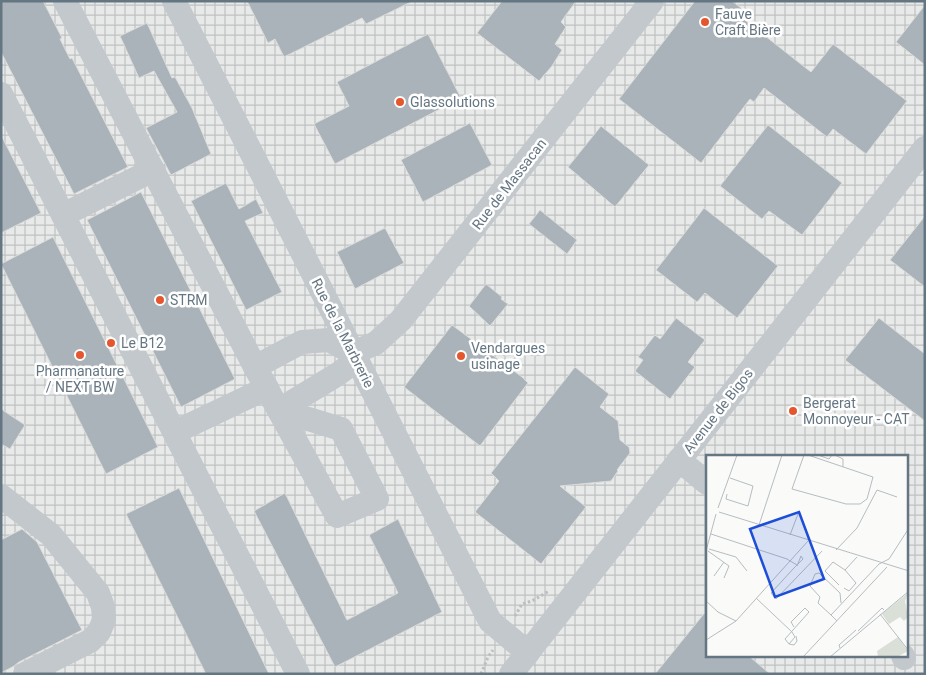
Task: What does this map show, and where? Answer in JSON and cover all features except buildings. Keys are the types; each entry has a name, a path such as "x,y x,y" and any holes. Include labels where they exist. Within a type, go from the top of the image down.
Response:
{"street":[{"path":"65,1 255,367 337,516 377,499 341,429 279,410"},
{"name":"Rue de la Marbrerie","path":"174,1 490,621 528,653"},
{"name":"Rue de Massacan","path":"353,352 376,343 401,320 652,1"},
{"path":"1,94 298,674"},
{"name":"Avenue de Bigos","path":"511,674 925,148"},
{"path":"63,215 153,170"},
{"path":"255,367 302,342 329,340 353,352 350,365 279,410"},
{"path":"174,432 267,388"},
{"path":"679,460 706,482"},
{"path":"1,496 51,535 98,593 103,607 104,620 99,632 90,641 25,674"}],"shaded area":[{"path":"1,1 925,1 925,674 1,674"}],"place":[{"name":"Fauve Craft Bière","path":"705,22"},
{"name":"Glassolutions","path":"400,102"},
{"name":"STRM","path":"160,300"},
{"name":"Le B12","path":"111,343"},
{"name":"Pharmanature / NEXT BW","path":"80,355"},
{"name":"Vendargues usinage","path":"461,356"},
{"name":"Bergerat Monnoyeur - CAT","path":"793,411"}]}
